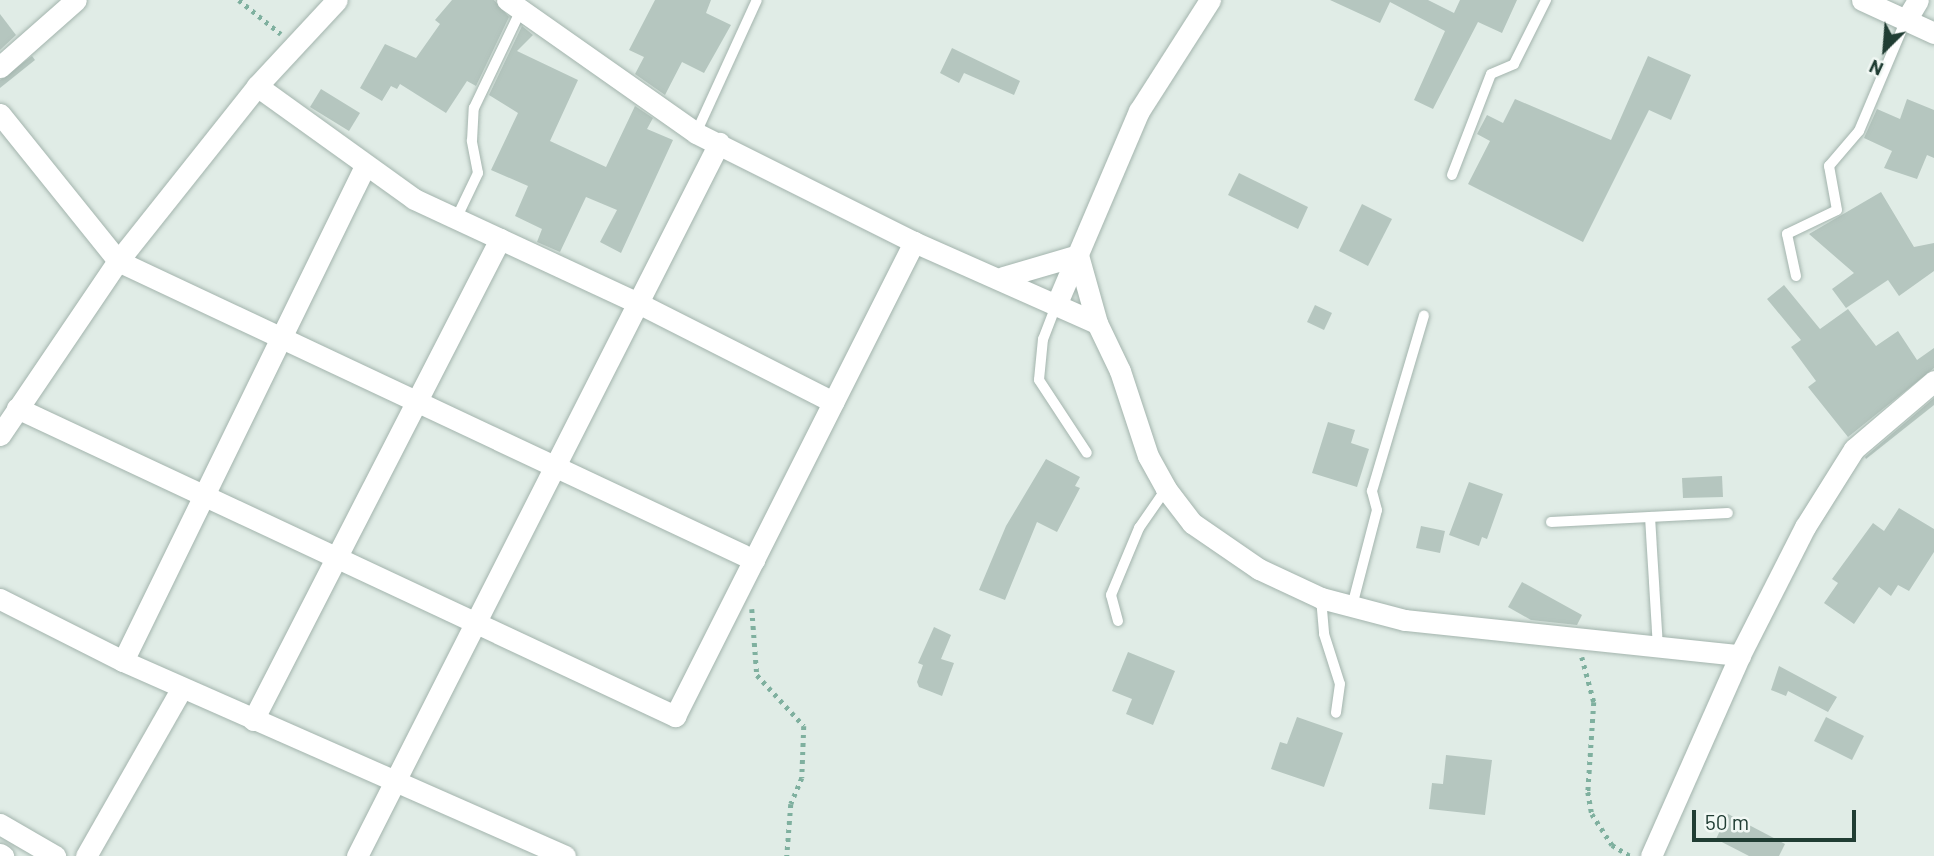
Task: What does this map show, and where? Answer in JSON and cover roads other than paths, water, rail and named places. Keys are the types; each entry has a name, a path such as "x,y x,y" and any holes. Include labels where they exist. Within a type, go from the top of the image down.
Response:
{"street":[{"path":"0,67 76,0"},
{"path":"0,435 118,261 257,86 337,0"},
{"path":"1057,303 1139,111 1210,0"},
{"path":"1863,0 1934,33"},
{"path":"1906,20 1918,0"},
{"path":"514,5 696,132 914,242 1003,277 1097,323"},
{"path":"257,86 364,168 456,219 638,303 833,402"},
{"path":"0,114 118,261 754,560"},
{"path":"357,856 719,143"},
{"path":"123,661 364,168"},
{"path":"253,720 499,239"},
{"path":"17,408 675,716 914,242"},
{"path":"1003,277 1078,255"},
{"path":"1078,255 1097,323 1120,371 1148,456 1166,489 1192,523 1259,569 1321,597 1405,620 1740,655"},
{"path":"1651,856 1740,655 1805,527 1854,449 1934,381"},
{"path":"0,599 182,688 565,856"},
{"path":"86,856 182,688"},
{"path":"0,824 55,856"}],"lane":[{"path":"696,132 757,0"},
{"path":"1452,175 1491,74 1514,64 1546,0"},
{"path":"456,219 478,173 472,141 474,108 514,5"},
{"path":"1796,276 1787,234 1837,210 1829,166 1859,131 1906,20"},
{"path":"1057,303 1043,339 1040,380 1087,453"},
{"path":"1352,606 1377,510 1372,491 1424,317"},
{"path":"1118,621 1111,595 1139,528 1166,489"},
{"path":"1551,522 1728,513"},
{"path":"1650,517 1658,646"},
{"path":"1321,597 1324,634 1340,684 1336,713"}]}
